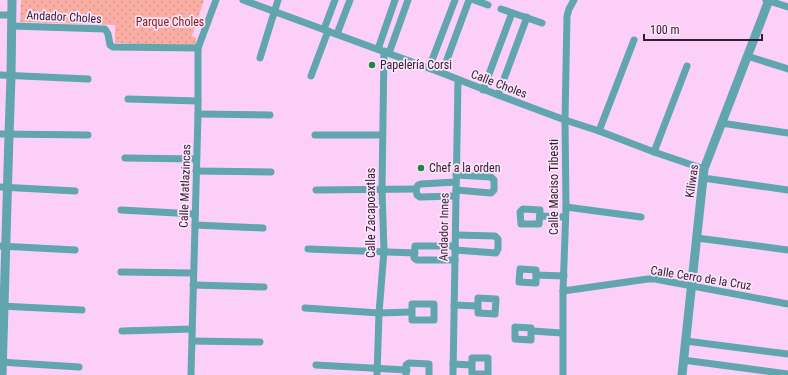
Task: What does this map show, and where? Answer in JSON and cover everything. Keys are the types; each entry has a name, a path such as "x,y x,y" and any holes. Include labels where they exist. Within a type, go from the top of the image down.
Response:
{"street":[{"path":"2,375 4,135 11,76 12,0"},
{"name":"Calle Matlazincas","path":"191,375 198,114 198,48 216,0"},
{"name":"Calle Choles","path":"243,0 384,51 498,96 599,131 654,152 703,174 788,190"},
{"path":"260,58 278,0"},
{"path":"311,76 335,0"},
{"path":"337,34 350,0"},
{"path":"384,51 395,0"},
{"path":"384,51 408,0"},
{"path":"429,68 455,0"},
{"path":"442,73 468,0"},
{"path":"474,0 488,5"},
{"name":"Calle Maciso Tibesti","path":"563,375 562,333 566,207 565,120 567,16 574,0"},
{"path":"768,0 788,7"},
{"name":"Kiliwas","path":"682,375 690,286 697,238 703,174 768,0"},
{"path":"500,9 542,23"},
{"path":"483,90 512,13"},
{"path":"0,15 12,15"},
{"path":"498,96 527,18"},
{"name":"Andador Choles","path":"12,26 105,29 108,34 110,45 113,47 198,48"},
{"path":"599,131 634,40"},
{"name":"Calle Zacapoaxtlas","path":"377,372 379,313 384,251 382,135 384,51"},
{"path":"747,56 788,69"},
{"path":"654,152 687,66"},
{"path":"0,75 88,79"},
{"name":"Andador Innes","path":"452,375 458,80"},
{"path":"128,99 198,101"},
{"path":"198,114 270,115"},
{"path":"721,123 788,133"},
{"path":"4,135 88,135"},
{"path":"315,135 382,135"},
{"path":"125,158 196,159"},
{"path":"196,172 271,172"},
{"path":"493,178 494,190 491,193 456,193 420,197 417,195 416,189 418,185 456,179 493,178"},
{"path":"4,187 75,191"},
{"path":"316,190 416,189"},
{"path":"566,207 641,217"},
{"path":"121,210 195,214"},
{"path":"540,216 565,217"},
{"path":"195,225 263,228"},
{"path":"455,260 417,260 414,258 415,247 455,248 496,253 498,249 498,239 495,236 456,235"},
{"path":"697,238 788,250"},
{"path":"3,246 75,250"},
{"path":"308,249 415,253"},
{"path":"121,272 193,273"},
{"path":"536,275 564,276"},
{"name":"Calle Cerro de la Cruz","path":"563,291 648,279 788,304"},
{"path":"193,285 264,287"},
{"path":"454,305 477,306"},
{"path":"2,306 82,310"},
{"path":"305,308 379,313 411,312"},
{"path":"122,330 192,329"},
{"path":"532,332 562,333"},
{"path":"192,341 260,342"},
{"path":"686,341 788,354"},
{"path":"684,360 788,374"},
{"path":"1,362 80,367"},
{"path":"316,365 377,372 406,373 407,363 428,363 429,375"},
{"path":"453,364 471,365"}],"green space":[{"name":"Parque Choles","path":"21,0 204,0 192,36 196,38 196,46 115,43 115,25 20,22"}],"place":[{"name":"Papelería Corsi","path":"372,65"},
{"name":"Chef a la orden","path":"421,168"}]}
